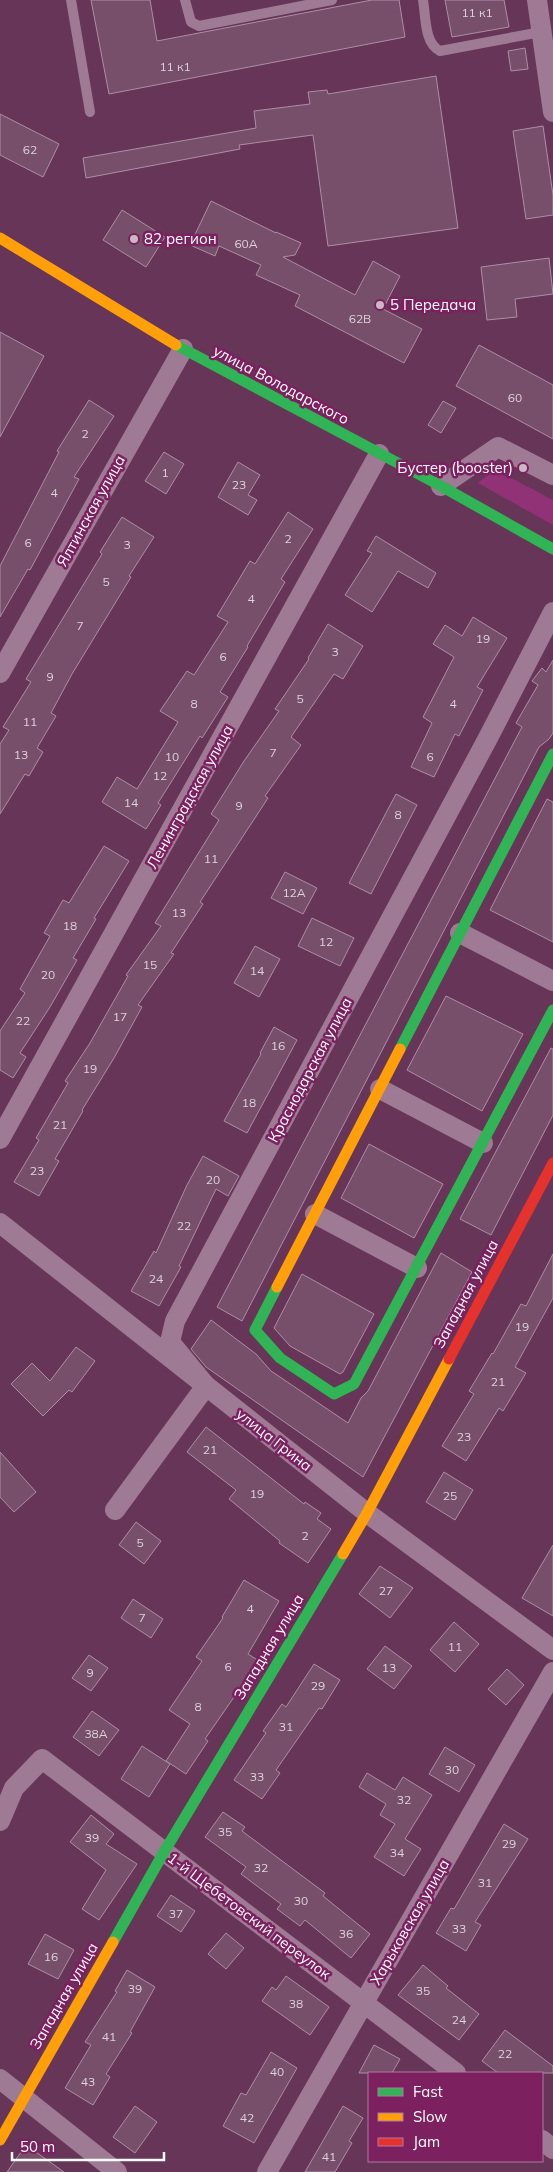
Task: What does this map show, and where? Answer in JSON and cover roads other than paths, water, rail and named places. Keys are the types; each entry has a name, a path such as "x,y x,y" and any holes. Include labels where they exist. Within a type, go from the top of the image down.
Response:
{"street":[{"path":"537,0 553,112"},
{"name":"улица Володарского","path":"0,238 183,349 441,486 553,549"},
{"name":"Ялтинская улица","path":"0,672 183,349"},
{"path":"441,486 498,447 553,475"},
{"name":"Ленинградская улица","path":"0,1139 379,454"},
{"name":"Краснодарская улица","path":"206,1386 170,1342 175,1321 488,738 553,612"},
{"path":"553,754 255,1330 280,1358 334,1394 354,1384 553,1010"},
{"path":"460,933 553,981"},
{"path":"380,1089 483,1142"},
{"name":"Западная улица","path":"0,2140 164,1852 367,1513 553,1162"},
{"path":"315,1214 417,1268"},
{"name":"улица Грина","path":"0,1223 367,1513 553,1650"},
{"path":"115,1510 206,1386"},
{"name":"Харьковская улица","path":"266,2172 553,1672"},
{"name":"1-й Щебетовский переулок","path":"0,1821 14,1788 42,1759 455,2072"},
{"path":"0,2079 117,2172"},
{"path":"543,2141 553,2149"}],"lane":[{"path":"71,0 90,112"},
{"path":"185,0 191,22 199,26 332,0"},
{"path":"423,0 430,41 434,48 440,51 541,32"}],"place":[{"name":"82 регион","path":"134,239"},
{"name":"5 Передача","path":"380,305"},
{"name":"Бустер (booster)","path":"523,468"}]}
